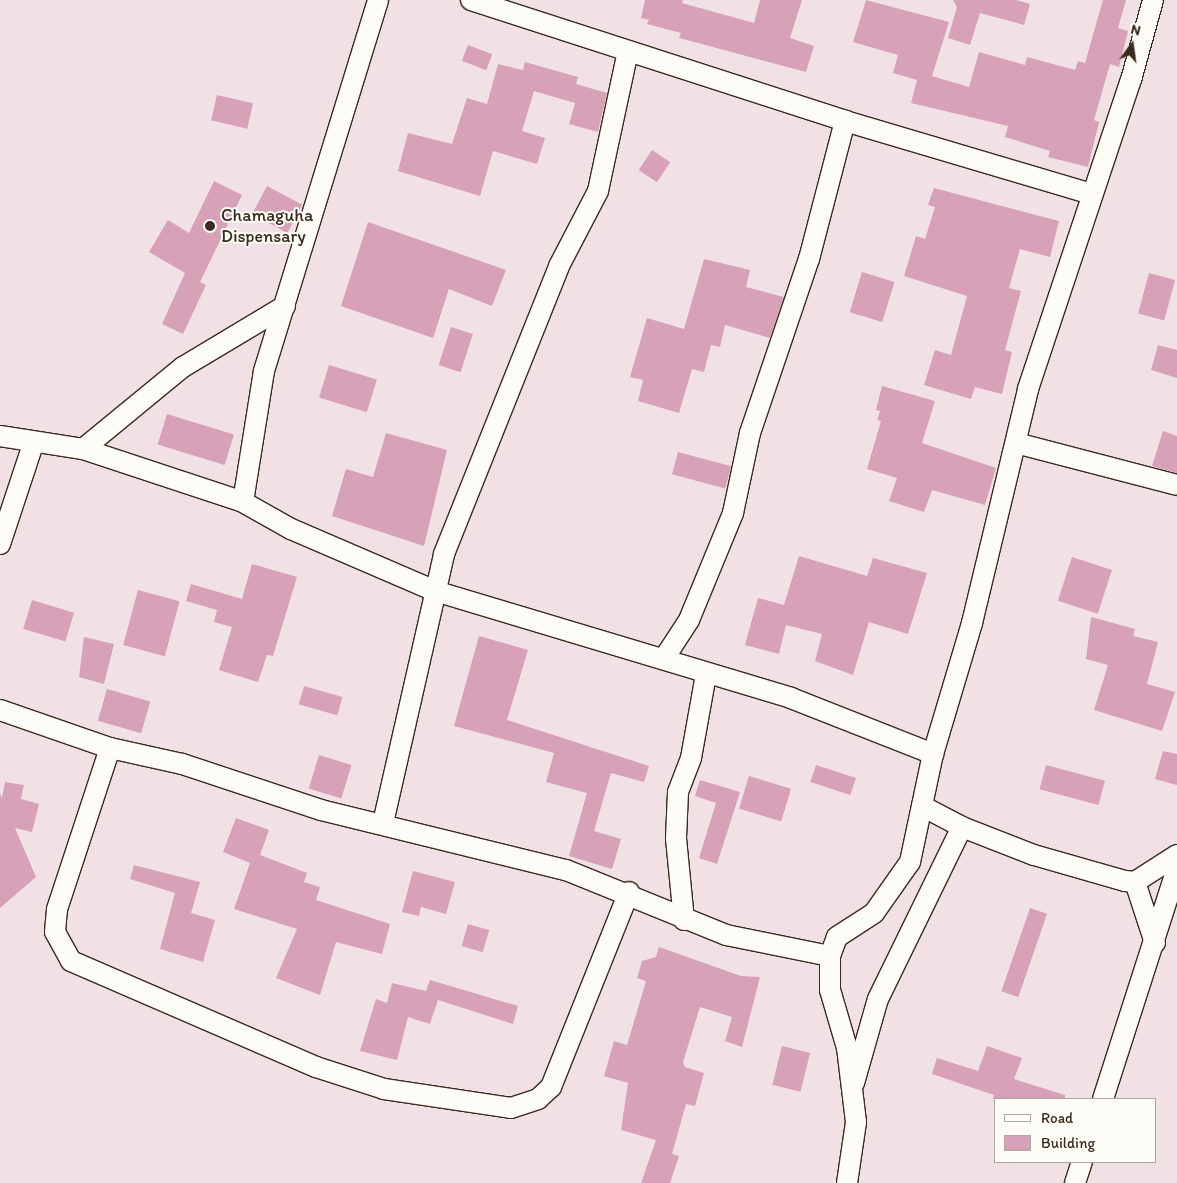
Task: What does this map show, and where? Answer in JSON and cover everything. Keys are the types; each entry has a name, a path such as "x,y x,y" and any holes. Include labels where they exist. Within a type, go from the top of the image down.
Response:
{"street":[{"path":"243,502 254,410 378,0"},
{"path":"471,0 846,121 1092,194"},
{"path":"847,1183 856,1122 852,1088 830,990 830,956 837,937 890,897 910,862 933,754 972,623 1016,443 1063,275 1092,194 1153,0"},
{"path":"383,823 435,591 452,530 559,266 606,168 628,52"},
{"path":"666,657 689,620 734,513 750,433 810,259 846,121"},
{"path":"83,449 183,367 285,306"},
{"path":"0,436 33,444 83,449 243,502 291,529 435,591 666,657 706,675 830,711 933,754"},
{"path":"1016,443 1177,485"},
{"path":"0,544 33,444"},
{"path":"684,920 676,838 678,792 691,758 706,675"},
{"path":"0,710 110,748 182,764 321,810 383,823 566,870 629,892 684,920 726,935 830,956"},
{"path":"110,748 57,909 55,932 71,961 316,1067 384,1090 511,1108 538,1099 551,1087 629,892"},
{"path":"922,806 962,828 1034,856 1135,882 1177,855"},
{"path":"852,1088 878,999 962,828"},
{"path":"1103,1098 1155,943 1177,869"},
{"path":"1135,882 1155,943"},
{"path":"1075,1183 1082,1163"}],"building":[{"path":"645,0 683,0 682,3 754,23 760,0 802,0 790,38 814,46 806,72 679,38 681,33 647,24 649,20 641,18"},
{"path":"866,0 949,22 932,76 969,87 979,52 1025,65 1027,57 1075,70 1078,61 1085,63 1103,0 1126,0 1118,28 1128,31 1119,67 1110,64 1094,120 1099,122 1088,167 1048,157 1050,151 1005,137 1008,126 911,103 917,80 893,73 898,55 853,42"},
{"path":"953,0 1016,0 1030,4 1024,25 980,13 970,45 948,38 957,7"},
{"path":"468,45 492,54 486,70 462,61"},
{"path":"525,62 578,77 576,84 607,93 598,132 569,124 575,103 534,91 522,131 545,138 537,164 493,151 480,196 398,171 408,133 452,144 467,98 487,104 498,64 523,70"},
{"path":"217,95 253,103 247,129 211,120"},
{"path":"652,150 670,162 657,182 639,170"},
{"path":"214,181 242,195 200,282 206,285 183,334 162,324 185,273 149,252 168,220 189,233"},
{"path":"267,186 302,205 287,233 252,214"},
{"path":"934,188 1059,221 1050,257 1020,249 1009,288 1021,291 1005,350 1012,352 1002,394 975,387 971,399 924,385 935,350 951,355 967,296 904,276 916,236 925,239 935,207 928,205"},
{"path":"368,222 506,270 492,306 449,289 433,338 341,306"},
{"path":"704,259 750,270 746,287 784,297 770,338 725,325 720,347 711,345 704,372 692,369 679,413 638,401 643,380 630,377 647,318 684,329"},
{"path":"862,272 895,282 882,322 850,312"},
{"path":"1149,273 1175,280 1164,321 1138,314"},
{"path":"451,327 473,334 461,372 439,365"},
{"path":"1158,345 1177,350 1177,378 1151,370"},
{"path":"329,365 377,380 367,412 319,398"},
{"path":"882,386 935,401 922,443 996,468 985,505 932,490 924,512 889,501 897,478 867,469 881,421 877,420 880,411 876,410"},
{"path":"167,414 234,434 225,465 158,445"},
{"path":"1163,431 1177,436 1177,473 1152,466"},
{"path":"386,433 447,450 424,546 332,516 346,469 373,477"},
{"path":"678,452 731,466 725,488 672,474"},
{"path":"799,556 867,576 873,558 927,573 908,634 869,622 853,675 815,661 822,634 786,625 779,654 745,645 758,598 784,605"},
{"path":"1072,557 1112,570 1098,614 1058,601"},
{"path":"252,564 297,577 273,656 267,655 258,682 219,670 232,627 214,622 217,610 186,601 191,584 242,599"},
{"path":"138,590 180,601 165,656 123,645"},
{"path":"32,600 74,613 65,642 23,629"},
{"path":"1091,617 1135,629 1133,636 1158,642 1147,684 1175,692 1162,731 1094,710 1108,665 1086,659"},
{"path":"479,636 528,650 507,720 649,766 644,782 611,773 594,831 621,839 612,869 569,856 587,793 546,782 554,753 454,726"},
{"path":"84,637 114,644 104,684 79,677"},
{"path":"304,686 342,697 337,715 299,704"},
{"path":"107,689 150,701 141,733 98,721"},
{"path":"1163,751 1177,754 1177,785 1155,779"},
{"path":"319,755 352,765 341,798 309,788"},
{"path":"816,765 856,778 850,795 810,782"},
{"path":"1046,765 1105,781 1098,805 1040,789"},
{"path":"749,776 791,789 781,821 739,809"},
{"path":"700,780 740,792 717,864 699,858 716,803 695,796"},
{"path":"5,782 24,785 21,799 39,804 32,832 15,828 36,877 0,908 0,793 2,798"},
{"path":"236,818 269,830 260,855 307,873 304,882 320,887 316,900 390,924 382,954 336,942 320,995 276,978 297,929 234,909 250,863 223,852"},
{"path":"134,865 200,882 191,913 215,920 203,962 160,949 175,893 130,879"},
{"path":"413,871 455,882 446,914 421,907 419,916 402,912"},
{"path":"1030,908 1047,914 1018,997 1001,991"},
{"path":"468,924 489,930 483,952 462,946"},
{"path":"659,947 741,976 760,977 742,1047 725,1041 732,1017 700,1007 683,1062 685,1067 704,1073 695,1106 686,1104 672,1154 679,1156 670,1183 641,1183 656,1140 621,1130 628,1083 604,1076 614,1041 627,1045 646,981 637,978 642,961 656,957"},
{"path":"430,980 518,1006 513,1024 438,1000 430,1024 408,1017 397,1060 360,1051 376,999 387,1003 392,983 426,991"},
{"path":"782,1046 810,1053 800,1092 772,1085"},
{"path":"987,1046 1022,1058 1014,1079 1065,1095 1065,1098 993,1099 994,1095 932,1074 937,1058 978,1071"}],"place":[{"name":"Chamaguha Dispensary","path":"210,226"}]}
